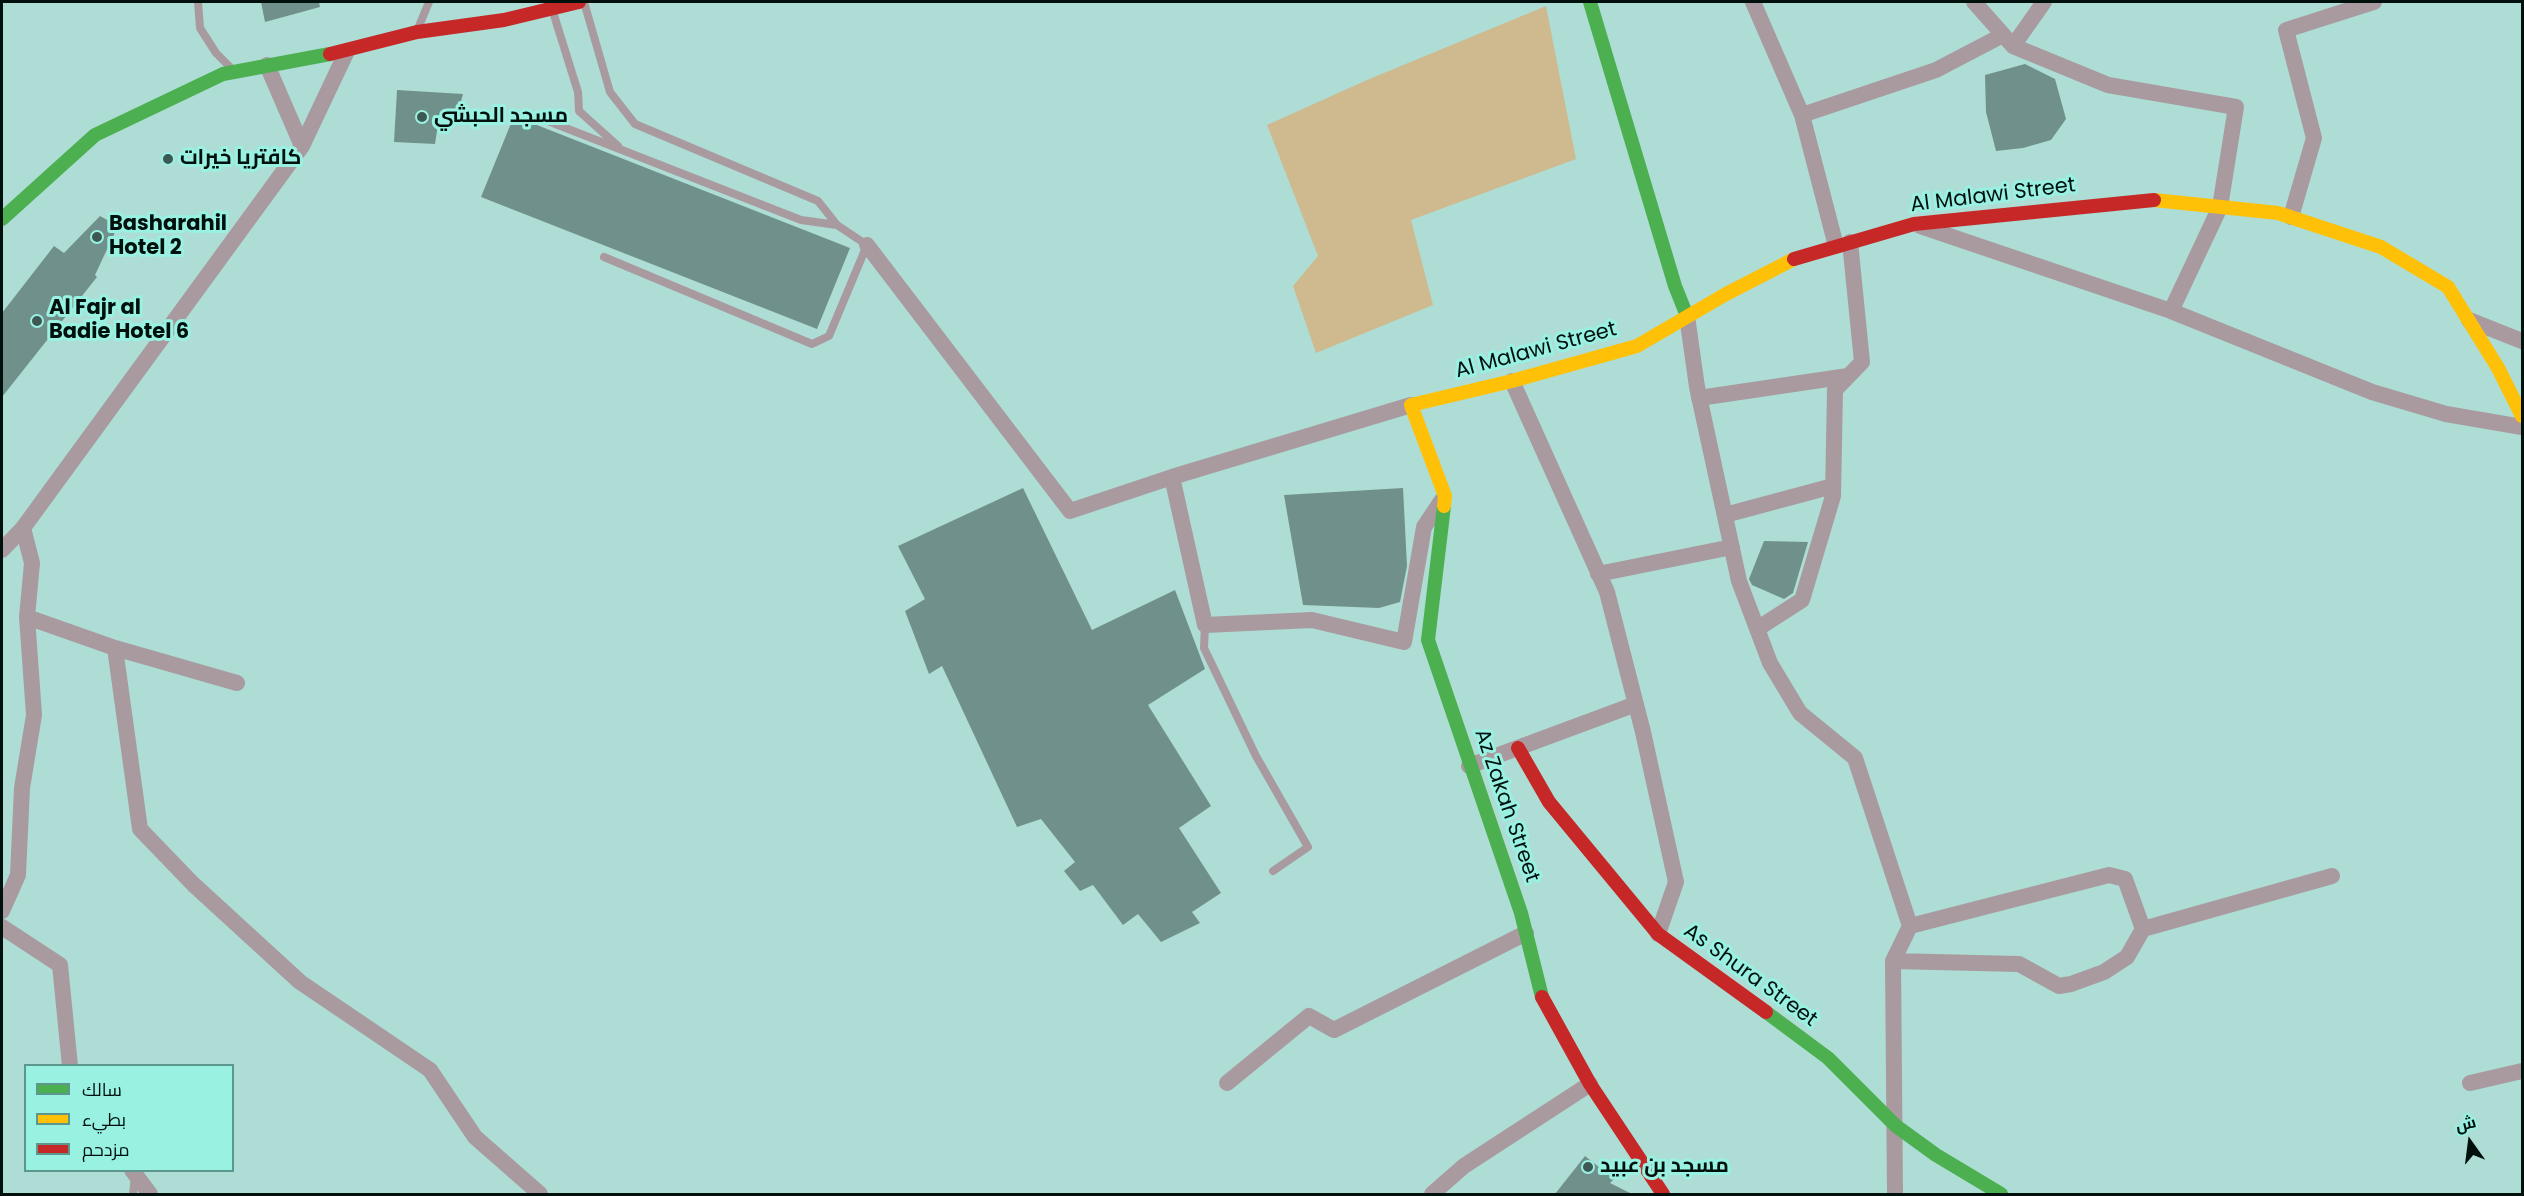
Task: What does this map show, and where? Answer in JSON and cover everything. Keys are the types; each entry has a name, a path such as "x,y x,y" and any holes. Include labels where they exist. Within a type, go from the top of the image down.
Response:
{"street":[{"path":"2,219 95,135 234,71 347,51 417,32 504,20 579,2"},
{"path":"1590,2 1675,286 1687,316 1699,398 1739,580 1770,663 1800,714 1855,758 1910,926 1893,961 1895,1194"},
{"path":"1753,2 1802,115 1843,244 1862,362 1835,390 1833,496 1802,600 1757,630"},
{"path":"1974,2 2008,41 2108,85 2236,107 2220,207 2171,311"},
{"path":"1802,115 1936,70 2008,41 2044,2"},
{"path":"2291,217 2314,138 2286,30 2374,2"},
{"path":"2,550 23,528 302,146 347,51"},
{"path":"267,65 302,146"},
{"name":"Al Malawi Street","path":"1411,405 1512,381 1637,346 1687,316 1797,257 1914,224 2149,199 2278,213 2381,247 2448,287 2498,368 2523,416"},
{"path":"1914,224 2171,311 2372,392 2446,414 2523,427"},
{"path":"867,245 1070,511 1172,477 1411,405"},
{"path":"2469,320 2523,341"},
{"path":"1699,398 1848,376"},
{"path":"1512,381 1606,592 1636,704 1676,882 1658,934"},
{"name":"Az Zakah Street","path":"1411,405 1445,496 1428,640 1526,933 1543,1001 1590,1084 1663,1194"},
{"path":"1172,477 1205,626 1312,620 1404,642 1424,527 1445,496"},
{"path":"1725,515 1833,486"},
{"path":"2,911 18,875 22,788 34,715 27,617 32,563 23,528"},
{"path":"1598,574 1732,547"},
{"path":"27,617 114,648 237,683"},
{"path":"114,648 140,829 192,884 300,982 430,1070 475,1137 540,1194"},
{"path":"1469,766 1636,704"},
{"name":"As Shura Street","path":"1518,748 1549,802 1658,934 1828,1058 1896,1126 1936,1155 2001,1194"},
{"path":"1910,926 2109,875 2125,879 2143,929"},
{"path":"1893,961 2019,964 2059,986 2071,984 2104,972 2127,957 2143,929 2332,876"},
{"path":"2,927 60,965 70,1064"},
{"path":"1227,1083 1309,1016 1334,1030 1526,933"},
{"path":"2470,1083 2523,1071"},
{"path":"1432,1194 1464,1166 1590,1084"},
{"path":"134,1173 150,1194"}],"lane":[{"path":"198,2 200,28 216,53 234,71"},
{"path":"417,32 429,2"},
{"path":"584,2 610,92 634,124 818,201 837,225 867,245 829,336 813,344 604,257"},
{"path":"552,8 578,92 579,111 623,150"},
{"path":"535,116 801,220 837,225"},
{"path":"1205,626 1204,648 1256,756 1308,847 1273,871"},
{"path":"133,1194 134,1173"}],"shaded area":[{"path":"1546,6 1576,159 1411,220 1433,305 1316,353 1293,286 1318,256 1267,125 1367,80"}],"building":[{"path":"261,2 319,2 320,7 265,22"},
{"path":"2025,64 2055,79 2066,119 2051,140 2023,148 1996,151 1986,112 1985,75"},
{"name":"مسجد الحبشي","path":"397,90 463,94 457,116 439,118 435,144 394,142"},
{"path":"514,116 850,248 817,329 481,197"},
{"name":"Al Fajr al Badie Hotel 6","path":"100,216 118,226 95,275 97,277 2,397 2,313 54,246 64,253"},
{"path":"1023,488 1092,630 1175,590 1205,669 1148,705 1211,806 1179,828 1221,893 1192,912 1200,923 1161,942 1138,914 1123,925 1093,885 1080,891 1064,871 1075,862 1041,819 1017,827 942,666 929,674 905,611 925,599 898,546"},
{"path":"1403,488 1407,566 1400,602 1379,608 1303,605 1284,495"},
{"path":"1764,541 1808,542 1793,593 1784,599 1752,585 1749,579"},
{"name":"مسجد بن عبيد","path":"1585,1156 1614,1179 1610,1183 1632,1194 1555,1194"}],"traffic: fast":[{"path":"1590,2 1675,286 1687,316"},
{"path":"2,219 95,135 223,74 330,54"},
{"path":"1444,506 1428,640 1521,913 1542,997"},
{"path":"1766,1012 1828,1058 1896,1126 1936,1155 2001,1194"}],"traffic: slow":[{"path":"2154,200 2278,213 2381,247 2448,287 2498,368 2522,416"},
{"path":"1444,506 1445,496 1411,405 1512,381 1637,346 1726,294 1794,259"}],"traffic: jam":[{"path":"330,54 417,32 504,20 579,2"},
{"path":"1794,259 1914,224 2154,200"},
{"path":"1518,748 1549,802 1658,934 1766,1012"},
{"path":"1542,997 1590,1084 1663,1194"}],"place":[{"name":"مسجد الحبشي","path":"422,117"},
{"name":"كافتريا خيرات","path":"168,159"},
{"name":"Basharahil Hotel 2","path":"97,237"},
{"name":"Al Fajr al Badie Hotel 6","path":"37,321"},
{"name":"مسجد بن عبيد","path":"1588,1167"}]}
